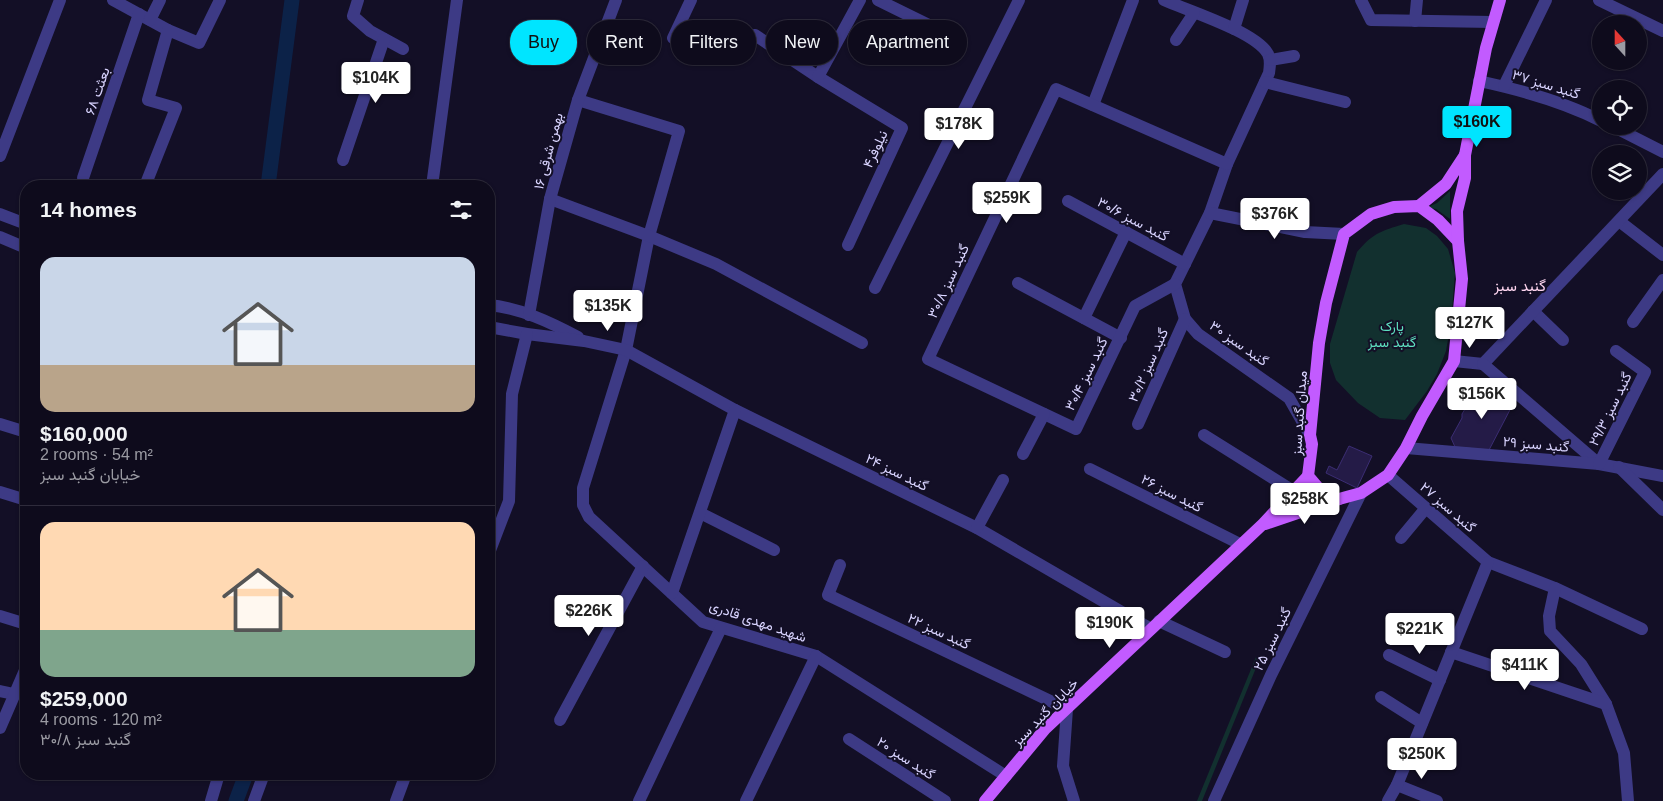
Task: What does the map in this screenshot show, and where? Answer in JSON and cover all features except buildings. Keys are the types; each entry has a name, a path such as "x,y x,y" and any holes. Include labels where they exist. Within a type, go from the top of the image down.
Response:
{"main road":[{"path":"1308,476 1325,496 1339,499 1361,493 1388,475 1406,448 1454,361 1462,279 1457,211 1465,178 1465,155 1479,81 1486,48 1500,0"},
{"path":"1344,234 1371,214 1394,207 1420,206 1446,184 1465,155"},
{"path":"1420,206 1438,220 1458,241"},
{"name":"میدان گنبد سبز","path":"1308,476 1312,444 1310,435 1322,327 1326,303 1344,234"},
{"name":"خیابان گنبد سبز","path":"985,801 1045,729 1263,524 1308,476"},
{"name":"خیابان گنبد سبز","path":"1263,524 1339,499"}],"street":[{"path":"0,156 60,0"},
{"path":"113,0 168,30 199,43 220,0"},
{"name":"بعثت ۶۸","path":"83,178 145,17 160,0"},
{"path":"358,0 353,16 370,31 402,49"},
{"path":"433,180 457,0"},
{"name":"بهمن شرقی ۱۶","path":"529,315 550,198 578,100 616,0"},
{"path":"682,20 691,0"},
{"path":"756,37 818,77 860,0"},
{"path":"878,0 919,20"},
{"path":"875,288 1019,0"},
{"path":"1133,0 1093,105 1228,164"},
{"path":"1164,0 1248,35 1268,53 1270,60 1269,73 1228,164 1210,213 1174,284"},
{"path":"1234,29 1243,0"},
{"path":"1361,0 1371,20 1493,22"},
{"path":"1415,21 1417,0"},
{"path":"1504,86 1546,0"},
{"path":"1599,0 1663,31"},
{"path":"1176,40 1194,13"},
{"path":"147,180 176,108 148,100 168,30"},
{"path":"343,160 384,39"},
{"path":"1270,60 1294,56"},
{"name":"نیلوفر۴","path":"818,77 902,128 848,245"},
{"name":"گنبد سبز ۳۷","path":"1479,81 1504,86 1581,110 1592,116"},
{"path":"1265,82 1345,102"},
{"name":"گنبد سبز ۳۰/۸","path":"928,359 1056,89 1093,105"},
{"path":"578,100 679,131 649,236 626,350"},
{"path":"1629,135 1663,152"},
{"path":"1483,364 1663,174"},
{"path":"550,198 716,264 862,342"},
{"name":"گنبد سبز ۳۰/۶","path":"1068,201 1185,264"},
{"path":"1210,213 1305,232 1344,234"},
{"path":"0,214 20,222"},
{"path":"1619,221 1663,255"},
{"path":"1084,318 1126,232"},
{"path":"0,237 20,245"},
{"path":"1633,322 1663,280"},
{"path":"1018,282 1121,338"},
{"name":"گنبد سبز ۳۰/۴","path":"928,359 1076,429 1135,306 1174,284"},
{"name":"گنبد سبز ۳۰","path":"1174,284 1185,319 1198,334 1290,398 1310,435"},
{"path":"495,305 507,306 554,324 584,341"},
{"path":"1533,311 1563,340"},
{"name":"گنبد سبز ۳۰/۲","path":"1138,424 1185,319"},
{"path":"495,328 584,341"},
{"path":"495,537 509,501 512,394 527,334"},
{"name":"گنبد سبز ۲۴","path":"584,341 626,350 735,410 977,528 1155,625 1224,652"},
{"name":"شهید مهدی قادری","path":"626,350 583,488 582,505 589,517 703,622 816,656 1006,776"},
{"name":"گنبد سبز ۲۹/۳","path":"1599,464 1645,372 1616,350"},
{"path":"1454,361 1483,364 1599,464"},
{"path":"672,593 735,410"},
{"path":"1023,454 1044,414"},
{"path":"0,424 20,430"},
{"path":"1204,435 1294,492"},
{"name":"گنبد سبز ۲۹","path":"1406,448 1599,464 1663,476"},
{"path":"1619,467 1663,510"},
{"name":"گنبد سبز ۲۶","path":"1090,469 1240,544"},
{"name":"گنبد سبز ۲۷","path":"1388,475 1488,562 1555,588 1642,629"},
{"path":"977,528 1003,480"},
{"path":"0,492 20,498"},
{"name":"گنبد سبز ۲۵","path":"1214,801 1271,675 1361,493"},
{"path":"1402,538 1426,508"},
{"path":"700,513 774,550"},
{"path":"1388,801 1397,785 1488,562"},
{"name":"گنبد سبز ۲۲","path":"840,565 828,595 1067,709"},
{"path":"560,720 643,566"},
{"path":"1555,588 1549,616 1550,631 1581,664 1606,704 1624,753 1628,801"},
{"path":"0,616 20,622"},
{"path":"639,801 721,628"},
{"path":"1451,652 1606,704"},
{"path":"1389,655 1440,680"},
{"path":"746,801 816,656"},
{"path":"0,724 20,681"},
{"path":"0,691 14,694"},
{"path":"1381,697 1422,723"},
{"path":"1067,709 1063,766 1074,801"},
{"name":"گنبد سبز ۲۰","path":"850,740 946,801"},
{"path":"211,801 216,780"},
{"path":"254,801 262,780"},
{"path":"396,801 404,780"},
{"path":"1397,785 1438,801"}],"green space":[{"path":"1450,191 1450,219 1436,209 1426,208 1437,203"},
{"name":"پارک گنبد سبز","path":"1404,224 1426,228 1437,236 1448,249 1455,273 1451,322 1446,351 1437,374 1427,391 1405,420 1380,418 1358,403 1336,380 1330,363 1330,344 1357,252 1378,234"},
{"path":"1256,657 1260,658 1202,801 1197,801"}],"waterway":[{"path":"269,180 292,0"},
{"path":"236,801 244,780"}],"district":[{"name":"گنبد سبز","path":"1520,285"}]}
